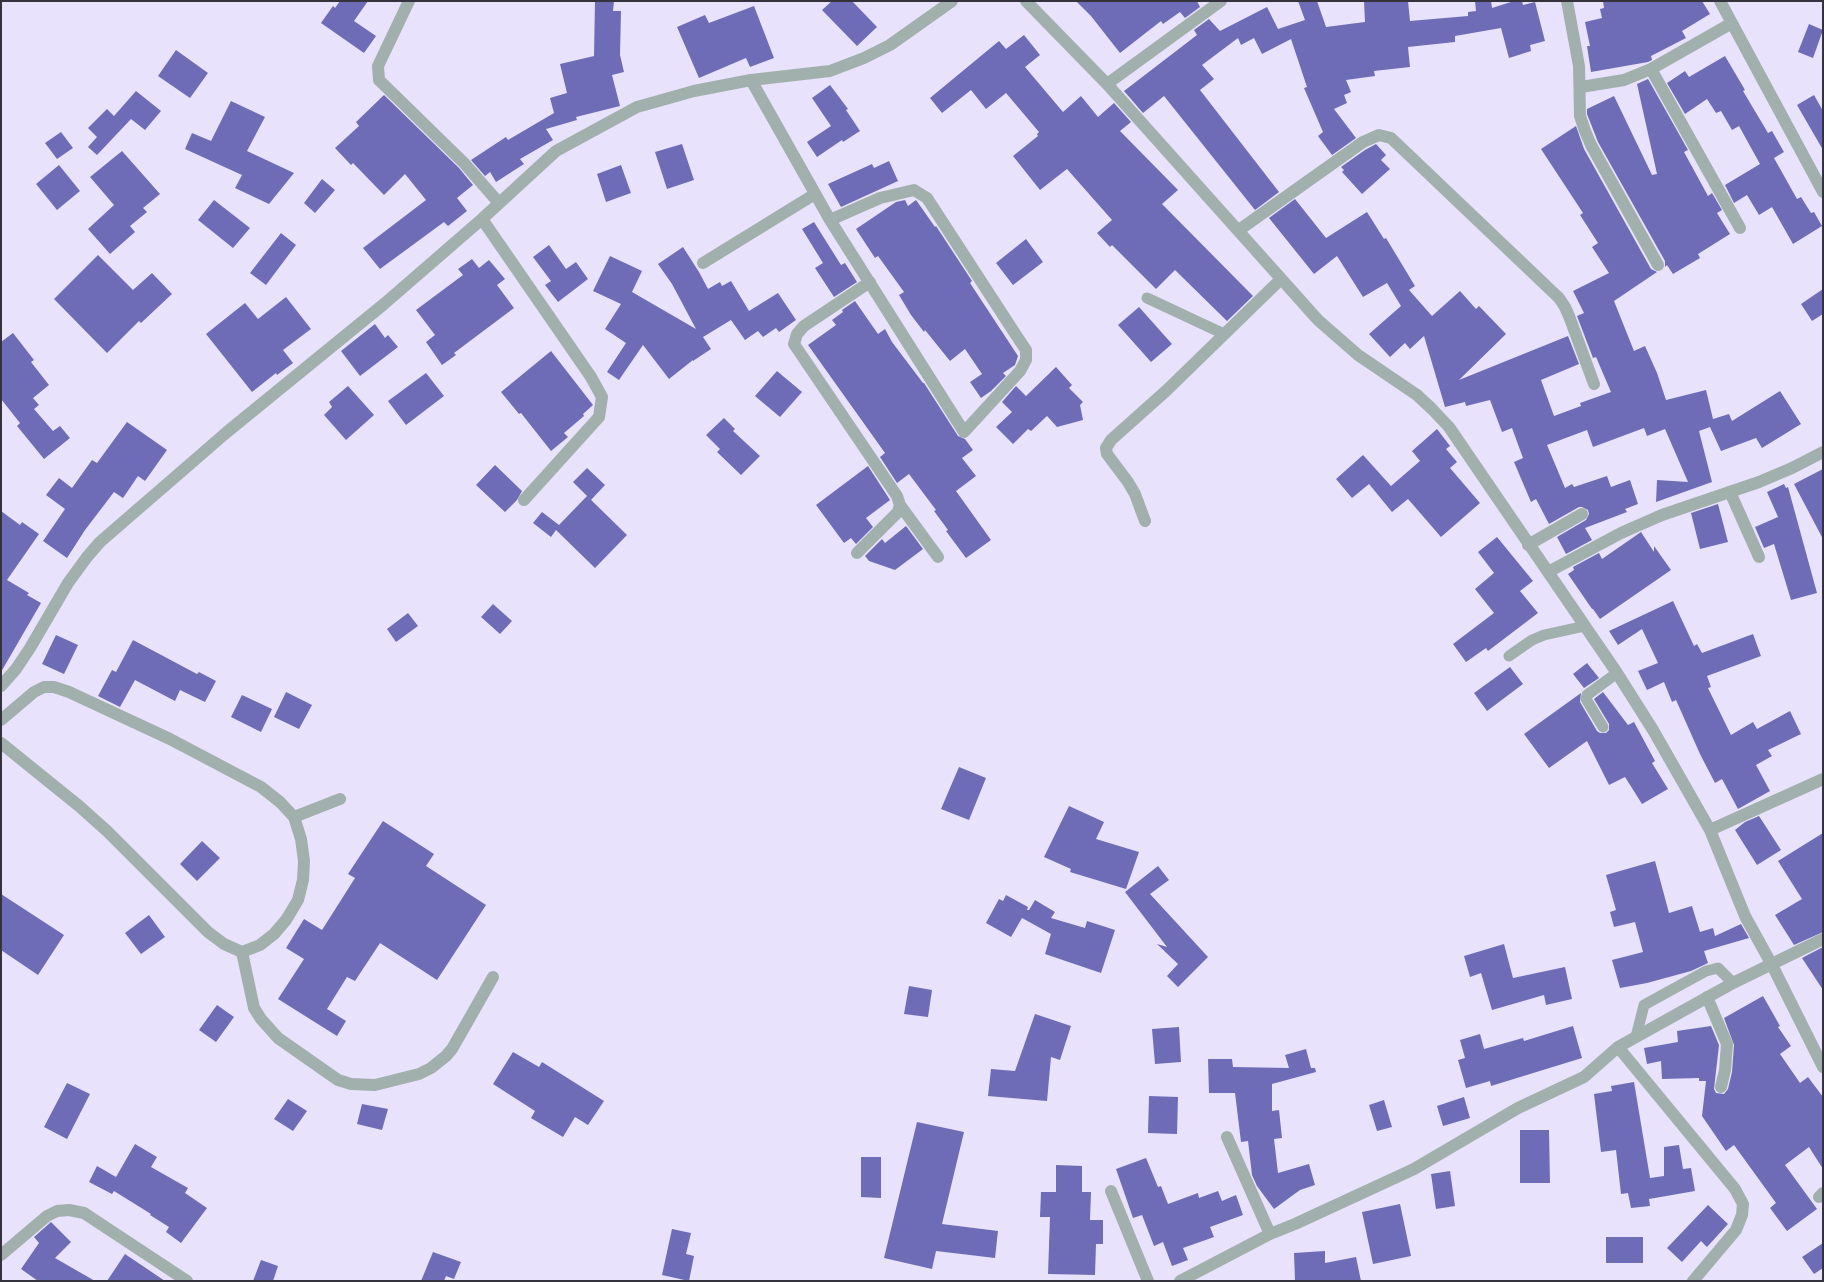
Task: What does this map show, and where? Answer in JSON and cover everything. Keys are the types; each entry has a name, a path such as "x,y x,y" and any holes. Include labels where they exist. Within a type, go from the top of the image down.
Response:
{"street":[{"path":"409,1 378,66 379,80 464,163 499,202"},
{"path":"1,686 16,669 30,648 68,583 100,542 227,432 384,304 482,219 556,151 636,106 694,90 751,80 830,71 864,58 890,45 952,1"},
{"path":"1026,1 1107,84 1318,320 1358,355 1432,408 1449,427 1528,545 1617,673 1653,730 1710,830 1745,916 1772,965 1823,1068"},
{"path":"1107,84 1221,1"},
{"path":"1568,1 1579,66 1581,87 1580,116 1590,145 1658,265"},
{"path":"1720,1 1823,192"},
{"path":"1581,87 1624,80 1651,69 1732,23"},
{"path":"1651,69 1740,228"},
{"path":"751,80 830,220 964,432 1020,371 1026,360 1026,350 927,198 914,190 880,198 830,220"},
{"path":"1239,230 1363,142 1379,135 1390,138 1559,298 1570,316 1594,384"},
{"path":"703,263 815,194"},
{"path":"482,219 591,377 602,397 599,417 524,500"},
{"path":"1145,521 1135,494 1125,477 1107,454 1106,448 1111,440 1161,395 1281,279"},
{"path":"870,282 804,326 797,334 794,344 897,496 900,505 938,558"},
{"path":"1548,572 1621,533 1662,515 1730,492 1792,468 1823,452"},
{"path":"1730,492 1759,557"},
{"path":"857,553 898,512 900,505"},
{"path":"1528,545 1582,514"},
{"path":"1,720 34,692 44,687 54,687 170,738 261,787 280,802 294,817 301,839 304,861 303,880 298,900 286,920 274,934 260,945 242,952 224,944 208,932 107,831 79,806 1,743"},
{"path":"1710,830 1823,779"},
{"path":"294,817 340,799"},
{"path":"1180,1281 1235,1254 1270,1234 1414,1169 1518,1108 1584,1077 1618,1047 1733,983 1823,939"},
{"path":"242,952 254,1008 268,1028 291,1048 338,1080 363,1086 389,1083 431,1068 438,1063 452,1049 493,977"},
{"path":"1708,997 1727,1044 1725,1070 1721,1087"},
{"path":"1618,1047 1735,1189 1743,1204 1742,1215 1736,1230 1693,1281"},
{"path":"1227,1137 1270,1234"},
{"path":"1111,1191 1148,1281"},
{"path":"1,1254 47,1216 57,1211 69,1210 84,1213 187,1281"}],"lane":[{"path":"1147,298 1224,334"},
{"path":"1509,656 1532,640 1544,635 1585,626"},
{"path":"1603,727 1586,699 1588,695 1617,673"},
{"path":"1636,1037 1644,1004 1706,971 1718,968 1733,983"}],"building":[{"path":"340,1 368,1 354,21 376,36 364,53 321,23 333,6 335,8"},
{"path":"595,1 614,1 613,11 621,11 620,55 624,72 612,75 620,106 576,117 577,120 546,129 553,140 520,159 524,164 496,182 490,172 485,176 471,160 506,137 508,140 554,113 550,98 567,93 560,64 594,56"},
{"path":"832,1 852,1 877,27 857,46 822,10"},
{"path":"1076,1 1197,1 1200,7 1185,18 1180,12 1163,24 1161,21 1120,53 1091,16"},
{"path":"1298,1 1317,1 1326,27 1365,22 1364,1 1408,1 1410,21 1468,16 1468,12 1476,11 1475,1 1491,1 1492,8 1514,1 1522,1 1523,5 1535,2 1545,41 1530,45 1531,51 1509,58 1501,28 1455,36 1455,42 1408,47 1410,67 1374,71 1375,76 1346,80 1351,92 1344,95 1347,103 1334,109 1356,138 1332,155 1318,136 1323,132 1304,88 1307,87 1291,39 1262,54 1254,38 1241,45 1238,38 1202,65 1214,79 1200,90 1279,192 1255,210 1164,96 1143,113 1124,91 1197,35 1194,30 1209,19 1220,31 1267,7 1278,29 1305,20"},
{"path":"1603,1 1702,1 1710,14 1682,31 1686,38 1651,56 1652,60 1648,62 1591,72 1587,46 1590,46 1585,22 1602,18 1600,9 1604,8"},
{"path":"754,6 774,58 750,67 746,58 699,78 677,27 705,15 709,23"},
{"path":"1809,24 1823,30 1813,58 1798,52"},
{"path":"1024,35 1040,55 1025,67 1063,112 1081,96 1098,117 1114,103 1131,122 1120,131 1178,190 1162,204 1253,296 1227,321 1175,270 1156,289 1112,245 1110,247 1097,233 1112,220 1067,169 1040,190 1013,156 1038,136 1037,134 1039,132 1006,93 986,109 971,90 942,113 930,98 999,41 1006,49"},
{"path":"176,50 208,73 190,98 158,76"},
{"path":"1725,56 1745,90 1743,91 1768,133 1772,131 1784,152 1774,158 1797,199 1801,197 1811,213 1814,212 1822,226 1793,244 1772,207 1759,215 1747,195 1734,203 1725,185 1760,164 1739,126 1732,130 1721,111 1716,113 1707,99 1685,114 1667,83 1685,71 1689,77"},
{"path":"1648,79 1688,150 1684,152 1708,196 1712,193 1722,210 1717,213 1730,234 1698,254 1700,258 1673,274 1667,265 1665,267 1665,261 1598,142 1587,114 1587,109 1614,96 1652,175 1657,174 1637,84"},
{"path":"830,85 848,109 846,110 860,131 843,142 842,140 817,157 807,142 831,126 812,98"},
{"path":"136,91 161,111 145,130 131,119 97,155 88,147 97,137 88,128 107,109 114,116"},
{"path":"384,95 459,168 473,185 457,198 467,211 448,226 444,222 380,269 363,248 426,200 405,174 384,195 353,163 351,165 335,148 359,126 356,122"},
{"path":"1814,95 1823,111 1823,150 1797,105"},
{"path":"231,101 265,117 247,151 294,173 269,204 235,188 242,175 185,149 192,133 211,141"},
{"path":"1576,126 1584,149 1651,269 1657,272 1614,301 1634,351 1645,346 1657,373 1666,400 1706,390 1713,419 1729,414 1732,421 1780,391 1801,424 1762,448 1756,438 1721,451 1710,427 1699,431 1712,482 1656,502 1657,480 1688,482 1665,429 1647,436 1644,428 1593,447 1587,430 1547,445 1565,488 1572,484 1574,487 1607,476 1611,487 1630,480 1638,504 1625,509 1627,512 1585,528 1592,540 1566,554 1557,537 1586,520 1589,514 1588,510 1579,507 1549,524 1536,499 1531,502 1514,462 1523,458 1512,428 1502,432 1490,400 1466,406 1465,402 1445,407 1424,336 1410,349 1405,343 1390,357 1369,334 1401,306 1387,283 1363,297 1337,256 1314,274 1269,218 1295,199 1326,238 1367,212 1384,239 1386,238 1415,286 1409,290 1432,316 1460,291 1476,309 1479,306 1506,334 1459,380 1568,336 1579,364 1541,380 1554,416 1581,406 1580,403 1611,392 1596,357 1593,358 1577,316 1584,313 1573,291 1609,273 1592,247 1598,243 1580,215 1583,213 1541,149"},
{"path":"61,132 73,148 57,159 45,143"},
{"path":"682,144 694,180 667,189 655,152"},
{"path":"1376,144 1386,155 1381,160 1390,169 1362,194 1342,172 1344,170 1341,167"},
{"path":"122,151 160,194 143,208 147,212 130,226 135,232 110,254 88,229 114,205 90,177"},
{"path":"889,161 898,181 841,207 828,184 872,164 874,168"},
{"path":"59,165 80,191 57,210 36,184"},
{"path":"621,165 631,193 606,202 597,174"},
{"path":"322,179 335,190 315,213 304,203"},
{"path":"214,200 250,228 233,248 198,220"},
{"path":"905,200 908,206 916,200 935,227 936,226 972,281 970,283 1018,356 1015,365 1003,373 1006,376 991,391 981,398 970,382 982,374 965,349 950,361 911,315 899,295 904,292 878,256 875,258 856,229 896,202"},
{"path":"814,222 841,265 845,263 857,282 834,297 815,268 823,263 802,229"},
{"path":"281,233 296,245 266,285 250,273"},
{"path":"1026,239 1043,262 1013,285 996,263"},
{"path":"549,245 566,269 576,262 588,279 558,302 545,285 551,281 533,257"},
{"path":"683,247 708,289 720,282 722,286 731,281 749,311 778,293 796,320 779,332 776,328 763,337 758,331 745,340 731,320 703,337 711,349 693,360 669,379 643,345 619,380 607,372 626,343 605,329 621,304 593,291 610,256 642,271 632,292 696,329 672,284 658,264"},
{"path":"98,255 133,290 152,273 172,294 141,323 139,321 107,353 54,299"},
{"path":"472,259 479,268 489,260 505,279 497,285 514,308 454,353 456,355 442,365 426,342 435,335 416,310 463,275 458,269"},
{"path":"1823,289 1823,314 1812,321 1801,304"},
{"path":"286,297 311,329 283,350 293,363 277,375 276,373 252,392 206,334 245,303 258,319"},
{"path":"855,301 878,334 885,329 892,342 924,383 958,436 965,439 973,450 962,458 976,476 956,491 991,540 966,558 946,531 948,530 934,511 936,510 909,474 897,483 880,457 885,453 808,345 836,325 832,320 843,312 842,310"},
{"path":"1139,307 1172,344 1151,362 1118,325"},
{"path":"375,324 385,338 388,335 398,347 360,376 341,351"},
{"path":"13,333 34,360 31,362 49,385 33,398 39,405 34,409 53,431 60,426 70,438 44,459 17,426 20,423 1,399 1,342"},
{"path":"551,351 593,405 583,414 584,416 564,433 568,437 551,451 521,413 519,414 501,392"},
{"path":"1056,367 1072,385 1069,388 1083,402 1080,405 1083,420 1057,427 1047,416 1031,431 1028,429 1013,444 996,427 1012,412 1002,402 1016,386 1026,396"},
{"path":"777,371 802,392 780,417 755,396"},
{"path":"426,373 444,396 406,425 388,401"},
{"path":"348,386 374,415 346,440 324,415 332,407 329,402"},
{"path":"724,418 735,429 733,431 760,456 741,475 717,452 720,449 706,435"},
{"path":"127,422 167,450 145,481 138,476 123,498 114,492 85,530 67,558 43,541 65,509 46,495 59,478 72,488 92,460 97,463"},
{"path":"1437,429 1450,446 1446,449 1457,462 1450,468 1480,503 1441,537 1408,499 1392,512 1369,484 1352,498 1336,479 1363,455 1391,486 1420,461 1412,451"},
{"path":"495,465 522,491 517,500 505,512 476,485"},
{"path":"868,466 890,500 866,518 873,527 856,544 851,538 844,543 816,505"},
{"path":"587,468 605,485 591,500 573,482"},
{"path":"1823,469 1823,539 1794,484"},
{"path":"1784,484 1786,488 1788,487 1817,593 1791,600 1774,544 1764,548 1755,527 1778,517 1767,492"},
{"path":"587,496 627,535 595,568 556,530 551,537 533,523 542,512 559,525"},
{"path":"1718,504 1728,542 1700,549 1691,513"},
{"path":"1,511 20,525 22,522 39,534 7,580 29,593 27,595 41,603 1,672"},
{"path":"906,526 923,549 895,570 869,561 865,556 882,539 885,543"},
{"path":"1641,532 1654,552 1654,546 1671,570 1600,619 1568,574 1574,570 1573,567 1599,553 1602,559"},
{"path":"1497,537 1533,581 1520,591 1538,613 1488,651 1486,648 1466,662 1453,644 1494,613 1475,589 1494,573 1478,552"},
{"path":"1673,601 1694,646 1697,644 1702,653 1753,634 1761,656 1707,676 1711,687 1708,688 1731,735 1753,722 1757,729 1790,711 1801,734 1768,750 1772,756 1756,765 1770,791 1738,809 1722,779 1715,783 1700,754 1676,700 1672,702 1664,682 1647,690 1638,671 1658,663 1642,629 1618,645 1609,631"},
{"path":"493,604 512,621 500,634 481,617"},
{"path":"408,613 418,626 396,642 387,629"},
{"path":"56,635 78,645 64,674 42,664"},
{"path":"133,640 197,674 199,672 216,681 205,702 180,690 175,701 135,680 120,707 98,696 112,670 116,672"},
{"path":"1587,663 1599,678 1584,688 1573,674"},
{"path":"1510,667 1523,684 1487,711 1474,693"},
{"path":"286,692 312,705 299,729 274,717"},
{"path":"1603,692 1628,725 1634,722 1655,761 1652,763 1668,789 1642,804 1625,777 1609,785 1587,741 1549,768 1524,734 1581,693 1580,702 1597,731 1600,733 1606,733 1609,730 1609,724 1594,699"},
{"path":"242,695 272,709 261,732 231,717"},
{"path":"959,767 986,778 969,820 941,809"},
{"path":"1069,806 1104,822 1096,839 1139,852 1126,889 1070,872 1071,869 1044,857"},
{"path":"1759,816 1781,850 1757,865 1735,830 1745,822"},
{"path":"383,821 434,854 426,866 486,905 437,980 380,943 355,981 347,977 327,1009 346,1021 337,1036 278,999 304,959 286,948 304,919 322,930 355,878 348,874"},
{"path":"1823,833 1823,932 1794,945 1775,915 1802,899 1778,861"},
{"path":"202,841 220,858 197,881 180,864"},
{"path":"1655,861 1669,913 1692,906 1700,932 1713,928 1715,936 1741,924 1749,938 1704,951 1708,963 1691,971 1647,983 1620,988 1612,960 1643,952 1635,922 1614,927 1610,912 1616,910 1606,875"},
{"path":"1158,866 1169,880 1150,894 1208,957 1178,987 1167,976 1178,964 1157,944 1167,947 1125,892"},
{"path":"1,894 64,935 38,975 1,950"},
{"path":"1006,895 1028,907 1027,910 1029,910 1035,900 1055,912 1051,918 1085,928 1087,921 1115,930 1101,973 1045,954 1051,934 1022,918 1011,937 986,923 999,899 1003,901"},
{"path":"149,915 165,937 141,954 125,933"},
{"path":"1504,944 1513,978 1565,967 1572,999 1546,1005 1544,995 1492,1010 1481,973 1470,977 1464,956"},
{"path":"1823,947 1823,990 1802,958"},
{"path":"909,986 932,990 928,1017 904,1014"},
{"path":"1763,996 1780,1026 1778,1027 1791,1046 1780,1054 1800,1083 1808,1077 1823,1097 1823,1169 1809,1147 1785,1165 1817,1209 1787,1231 1770,1208 1776,1203 1734,1145 1726,1151 1702,1116 1706,1081 1699,1081 1699,1078 1662,1079 1661,1061 1647,1064 1644,1048 1678,1042 1677,1031 1711,1026 1719,1045 1714,1089 1716,1093 1724,1094 1728,1089 1732,1072 1734,1045 1724,1018"},
{"path":"217,1005 234,1017 216,1042 199,1030"},
{"path":"1035,1014 1071,1026 1060,1060 1051,1057 1047,1101 988,1096 991,1069 1015,1071"},
{"path":"1573,1026 1582,1058 1491,1086 1490,1081 1466,1088 1458,1060 1465,1058 1460,1040 1480,1034 1484,1049 1523,1038 1524,1041"},
{"path":"1179,1027 1181,1062 1155,1064 1152,1029"},
{"path":"1306,1049 1311,1068 1315,1068 1316,1072 1272,1084 1272,1111 1279,1110 1282,1138 1274,1139 1278,1173 1309,1164 1315,1185 1300,1190 1274,1209 1257,1186 1252,1175 1248,1141 1241,1142 1235,1093 1209,1093 1208,1059 1232,1059 1233,1067 1289,1068 1285,1055"},
{"path":"513,1052 539,1067 542,1062 604,1101 588,1125 575,1117 563,1137 531,1118 535,1111 493,1084"},
{"path":"1634,1082 1650,1178 1664,1176 1664,1147 1679,1145 1683,1169 1691,1168 1695,1191 1649,1199 1650,1206 1631,1208 1628,1193 1621,1194 1616,1150 1601,1152 1594,1094 1612,1091 1611,1086"},
{"path":"67,1083 90,1094 67,1139 44,1127"},
{"path":"1149,1096 1178,1097 1177,1134 1148,1133"},
{"path":"1464,1097 1470,1118 1443,1126 1437,1106"},
{"path":"288,1099 307,1111 293,1131 274,1119"},
{"path":"1384,1100 1392,1127 1377,1131 1369,1105"},
{"path":"362,1104 388,1109 382,1130 357,1124"},
{"path":"917,1122 964,1132 942,1224 998,1231 995,1258 936,1251 932,1269 884,1258"},
{"path":"1520,1130 1549,1130 1550,1183 1520,1183"},
{"path":"135,1144 157,1157 151,1167 188,1188 185,1193 207,1208 181,1243 166,1232 169,1227 150,1215 151,1214 114,1191 112,1194 89,1182 97,1166 116,1177"},
{"path":"861,1157 881,1157 881,1198 861,1197"},
{"path":"1146,1158 1158,1187 1161,1186 1168,1204 1198,1193 1199,1198 1218,1191 1222,1201 1236,1195 1243,1215 1210,1227 1214,1237 1183,1248 1188,1260 1172,1266 1163,1242 1154,1246 1142,1215 1133,1218 1116,1169"},
{"path":"1056,1165 1082,1166 1082,1192 1091,1192 1090,1220 1103,1220 1103,1244 1096,1244 1095,1275 1048,1274 1050,1217 1040,1217 1041,1192 1056,1192"},
{"path":"1450,1171 1455,1206 1436,1209 1431,1174"},
{"path":"1400,1204 1411,1256 1373,1264 1362,1212"},
{"path":"1708,1205 1728,1224 1707,1247 1701,1241 1682,1262 1667,1248"},
{"path":"51,1222 71,1242 55,1258 95,1281 38,1281 21,1269 39,1243 34,1237"},
{"path":"672,1229 691,1233 686,1254 694,1256 689,1281 662,1275"},
{"path":"1606,1237 1643,1237 1643,1263 1606,1263"},
{"path":"1823,1243 1823,1268 1814,1274 1802,1257"},
{"path":"1325,1251 1325,1263 1356,1257 1361,1281 1295,1281 1294,1253"},
{"path":"433,1252 461,1262 454,1279 446,1276 444,1281 421,1281"},
{"path":"125,1254 165,1281 107,1281"},
{"path":"261,1260 278,1266 273,1281 253,1281"}]}
